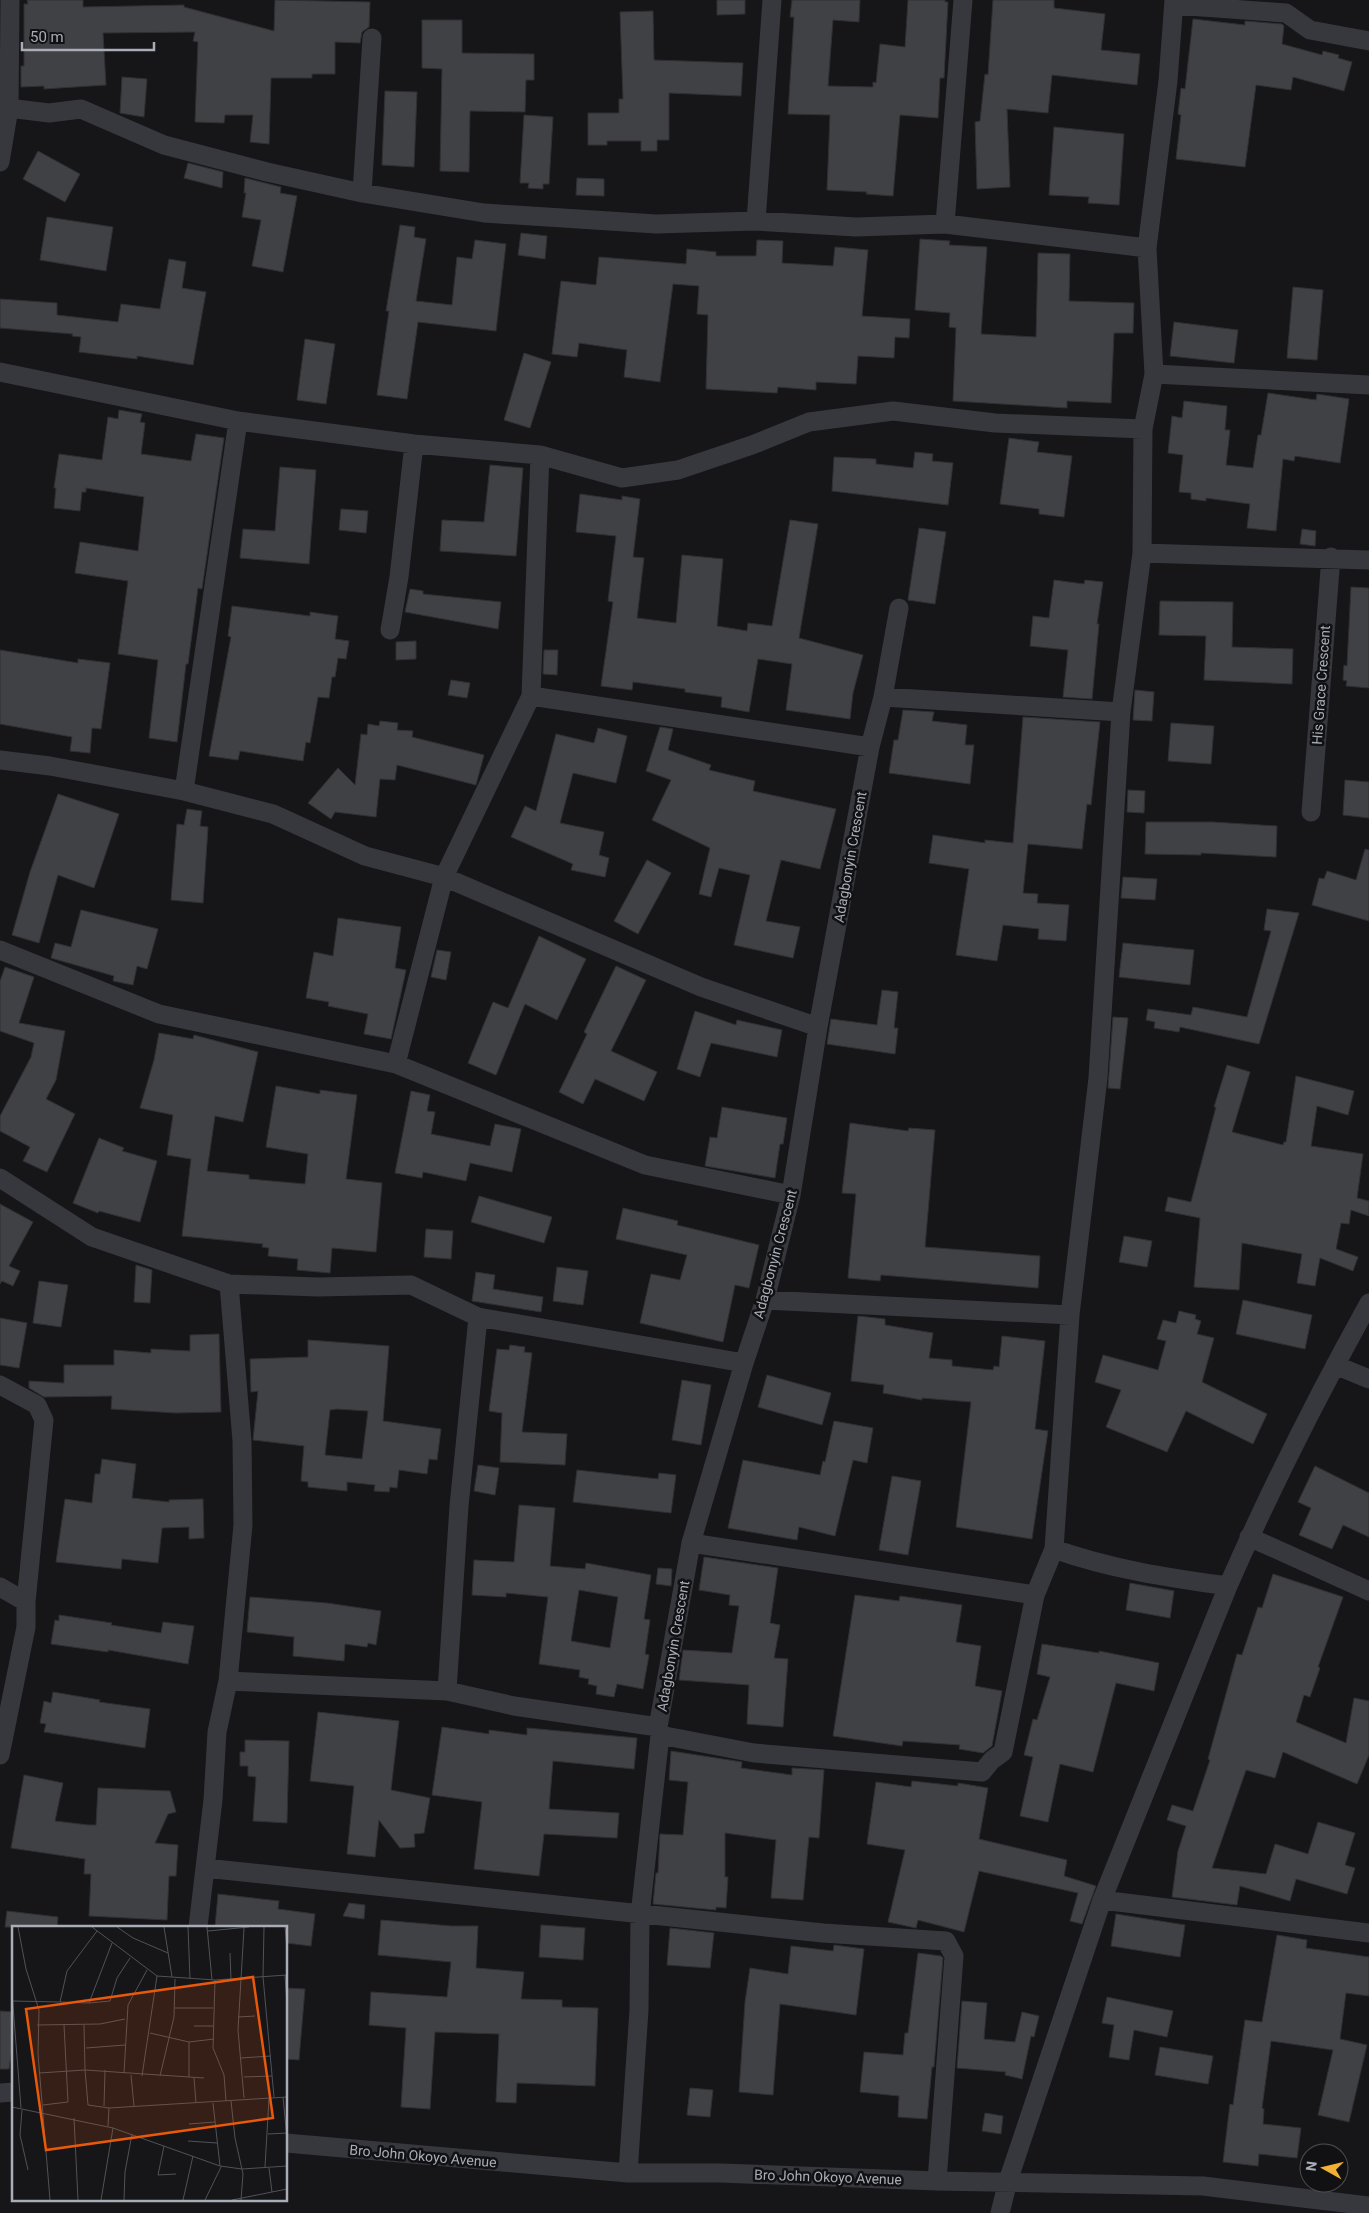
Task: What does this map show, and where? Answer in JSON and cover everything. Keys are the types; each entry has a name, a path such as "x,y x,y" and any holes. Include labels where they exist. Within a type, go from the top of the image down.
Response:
{"street":[{"path":"0,162 10,0"},
{"path":"756,221 772,0"},
{"path":"945,224 963,0"},
{"path":"228,1681 447,1691 514,1706 659,1731 754,1753 982,1772 992,1760 1003,1752 1035,1596 1054,1550 1070,1315 1098,1078 1121,712 1142,553 1143,429 1154,374 1147,248 1168,81 1174,3 1286,13 1310,30 1369,41"},
{"path":"362,193 372,38"},
{"path":"4,108 49,113 81,108 164,145 267,172 362,193 484,213 656,224 756,221 856,227 945,224 1147,248"},
{"path":"0,372 238,421 414,444 540,455 622,478 678,470 752,445 809,422 892,411 995,423 1143,429"},
{"path":"1154,374 1369,386"},
{"path":"184,790 238,421"},
{"path":"390,630 399,577 414,444"},
{"path":"396,1064 444,877 531,696 540,455"},
{"path":"1142,553 1331,557 1369,560"},
{"name":"His Grace Crescent","path":"1311,812 1331,557"},
{"name":"Adagbonyin Crescent","path":"628,2173 639,2010 641,1906 659,1731 691,1543 744,1363 765,1300 791,1195 818,1027 870,747 883,697 899,608"},
{"path":"531,696 870,747"},
{"path":"883,697 1121,712"},
{"path":"0,760 50,766 184,790 273,814 365,856 444,877 701,987 818,1027"},
{"path":"0,950 159,1014 396,1064 644,1165 791,1195"},
{"path":"0,1178 92,1236 228,1284 318,1287 411,1285 478,1317 744,1363"},
{"path":"198,1926 217,1732 228,1681 243,1525 242,1441 228,1284"},
{"path":"765,1300 1070,1315"},
{"path":"1000,2213 1008,2181 1102,1900 1228,1586 1249,1538 1334,1366 1369,1303"},
{"path":"447,1691 459,1506 478,1317"},
{"path":"1334,1366 1369,1379"},
{"path":"0,1385 37,1406 44,1420 26,1602 26,1627 0,1754"},
{"path":"1249,1538 1369,1591"},
{"path":"691,1543 1035,1596"},
{"path":"1054,1550 1090,1562 1171,1579 1228,1586"},
{"path":"0,1587 26,1602"},
{"path":"205,1868 641,1906 822,1933 946,1941 954,1956 938,2181"},
{"path":"1102,1900 1369,1933"},
{"name":"Bro John Okoyo Avenue","path":"288,2143 628,2173 720,2173 938,2181 1203,2186 1369,2206"}],"building":[{"path":"27,0 83,0 83,7 184,5 184,7 274,31 275,0 370,2 369,27 362,32 360,43 335,42 335,74 312,74 312,78 271,78 269,144 250,142 253,115 225,115 224,123 195,122 198,42 193,41 195,32 103,33 106,85 44,89 44,86 21,87 21,66 24,66 24,4 28,4"},
{"path":"717,0 745,0 745,14 717,15"},
{"path":"792,0 860,0 859,22 833,20 828,86 873,87 873,82 876,83 880,44 905,47 908,0 945,0 945,2 948,2 944,78 940,78 938,118 900,115 893,196 866,194 867,192 827,190 830,115 788,114 794,17 790,17"},
{"path":"993,0 1054,0 1054,8 1105,14 1101,50 1140,54 1137,85 1052,75 1048,113 1007,109 1010,187 977,189 975,122 980,121 985,74 988,75"},
{"path":"653,11 654,60 743,63 741,96 669,93 669,140 657,140 657,151 641,151 641,141 607,141 607,145 588,145 588,113 619,113 619,99 623,99 620,12"},
{"path":"1193,19 1245,25 1245,21 1282,24 1284,26 1282,44 1322,55 1323,51 1339,55 1338,58 1352,62 1344,91 1293,77 1291,90 1256,85 1245,167 1176,159 1181,115 1178,114 1181,88 1185,89"},
{"path":"422,20 462,20 462,53 534,54 534,80 526,80 525,112 470,111 469,172 440,171 442,69 422,68"},
{"path":"122,77 147,79 144,117 120,113"},
{"path":"385,91 417,92 414,167 382,165"},
{"path":"524,115 553,117 549,184 543,184 543,189 528,188 529,183 520,183"},
{"path":"1054,127 1124,134 1119,205 1088,203 1089,197 1049,195"},
{"path":"38,151 80,174 65,202 23,179"},
{"path":"188,163 223,172 222,188 184,178"},
{"path":"245,178 281,187 280,193 297,196 283,272 252,266 261,220 242,217 246,193 244,193"},
{"path":"577,178 604,179 604,196 576,195"},
{"path":"47,217 113,227 106,271 40,260"},
{"path":"400,225 415,227 414,237 426,239 416,301 452,305 457,257 472,259 475,240 506,244 496,331 418,322 407,399 377,395 389,311 386,311"},
{"path":"521,233 547,236 545,259 518,255"},
{"path":"920,239 950,241 949,245 987,247 981,334 1036,337 1038,253 1070,254 1069,301 1134,303 1133,333 1114,333 1111,403 1067,401 1067,408 953,401 956,328 949,327 950,313 915,310"},
{"path":"757,240 783,241 782,263 833,266 835,247 868,250 862,316 910,319 909,338 895,337 894,358 858,356 856,384 816,382 816,390 778,387 777,393 706,389 708,315 697,314 699,286 673,284 660,382 624,377 627,350 579,343 577,357 552,354 561,281 596,285 599,257 686,264 687,249 716,252 716,256 756,256"},
{"path":"169,259 186,262 182,288 206,292 193,365 137,356 137,359 79,352 81,337 72,336 73,334 0,328 0,299 57,303 57,315 118,322 121,304 160,309"},
{"path":"1293,287 1323,290 1317,360 1287,358"},
{"path":"1174,322 1238,330 1234,363 1170,356"},
{"path":"305,339 335,344 326,404 297,400"},
{"path":"524,353 551,362 530,428 504,420"},
{"path":"1268,393 1316,400 1317,394 1349,399 1340,463 1295,456 1294,461 1283,459 1276,531 1247,528 1250,504 1206,498 1206,501 1191,499 1191,493 1179,492 1183,455 1168,453 1172,416 1182,418 1184,401 1227,406 1225,430 1230,430 1226,465 1253,468 1258,435 1261,435"},
{"path":"119,410 142,414 140,422 145,423 141,454 191,461 196,434 224,438 202,589 198,588 188,664 186,664 177,742 149,738 158,660 118,654 128,581 75,573 80,542 138,551 144,497 86,488 86,492 82,492 80,511 54,508 56,488 54,488 59,454 102,460 108,417 118,419"},
{"path":"1009,438 1039,442 1037,452 1072,456 1064,517 1039,514 1039,509 1000,504"},
{"path":"915,452 933,454 932,461 953,463 948,505 832,491 834,457 876,459 876,464 913,468"},
{"path":"490,465 523,468 516,556 440,551 442,520 484,522"},
{"path":"280,467 316,470 309,564 240,558 243,529 275,531"},
{"path":"580,494 622,500 622,496 640,499 633,557 644,558 637,618 676,623 682,555 723,559 717,626 747,631 748,623 772,626 790,520 818,524 799,638 863,655 853,693 850,719 786,710 792,664 758,659 749,712 721,707 722,697 685,692 685,689 633,682 632,690 601,686 613,602 608,601 616,536 576,532"},
{"path":"341,509 368,511 366,533 339,530"},
{"path":"919,528 946,532 935,604 908,600"},
{"path":"1302,529 1316,531 1315,546 1300,544"},
{"path":"1054,580 1084,584 1085,580 1103,582 1097,624 1099,624 1092,699 1063,697 1068,650 1030,646 1033,616 1049,618"},
{"path":"1351,587 1369,588 1369,688 1346,686 1347,681 1343,680 1344,665 1347,666"},
{"path":"410,589 423,591 423,594 501,602 498,629 405,612"},
{"path":"1160,601 1233,602 1232,647 1293,649 1292,684 1204,680 1206,636 1159,635"},
{"path":"232,606 310,616 310,612 338,616 335,639 349,641 346,659 338,658 335,677 332,677 329,698 318,697 310,743 306,742 303,761 240,751 238,760 209,756 231,637 228,636"},
{"path":"416,641 416,659 396,660 396,642"},
{"path":"0,650 78,663 78,659 110,663 101,729 92,728 90,753 70,751 72,737 0,724"},
{"path":"544,650 558,650 557,675 543,674"},
{"path":"451,680 470,683 467,698 448,695"},
{"path":"1135,690 1154,692 1152,721 1133,720"},
{"path":"903,710 934,712 932,721 967,725 965,745 974,745 970,784 889,773 894,740 898,740"},
{"path":"1023,717 1100,722 1091,805 1087,804 1082,849 1028,844 1023,893 1038,894 1037,903 1069,905 1066,941 1038,939 1039,929 1003,925 997,961 956,955 969,869 929,863 933,835 985,843 985,840 1013,843"},
{"path":"380,721 398,723 397,730 413,731 412,737 484,755 476,785 397,765 395,780 380,779 376,817 335,812 331,819 308,803 338,768 355,785 361,734 367,735 368,724 379,726"},
{"path":"1171,723 1214,726 1211,764 1168,761"},
{"path":"660,727 673,729 668,750 711,765 709,770 755,781 753,791 836,809 820,869 781,860 766,921 800,927 793,958 734,945 750,875 719,868 711,897 699,894 710,848 652,820 671,780 646,771"},
{"path":"598,728 627,736 616,783 573,773 560,823 604,832 599,855 609,858 605,877 571,870 573,864 511,837 525,806 536,811 556,734 594,743"},
{"path":"1345,780 1369,782 1369,818 1343,815"},
{"path":"1128,790 1145,791 1144,813 1127,812"},
{"path":"58,794 119,814 94,888 58,875 39,943 12,935 30,872"},
{"path":"187,809 202,811 200,826 208,827 203,903 171,900 177,824 184,825"},
{"path":"1146,822 1213,822 1277,826 1276,857 1201,853 1201,855 1145,854"},
{"path":"1365,849 1369,850 1369,921 1312,905 1319,878 1324,879 1327,871 1356,880"},
{"path":"647,860 671,873 638,934 614,921"},
{"path":"1123,877 1157,879 1155,900 1121,898"},
{"path":"1267,909 1299,913 1259,1044 1180,1027 1179,1032 1154,1028 1155,1022 1146,1020 1148,1009 1191,1015 1193,1007 1247,1017 1271,931 1264,930"},
{"path":"81,910 158,929 147,969 137,966 133,985 113,981 114,976 51,958 55,943 71,947"},
{"path":"338,918 401,927 395,968 406,970 391,1039 364,1034 368,1014 328,1006 329,1002 306,998 314,952 333,956"},
{"path":"539,936 586,959 557,1020 525,1004 496,1075 468,1063 493,1002 508,1008"},
{"path":"1123,943 1194,950 1190,985 1119,977"},
{"path":"437,950 451,952 446,980 431,977"},
{"path":"616,966 646,980 611,1051 657,1072 644,1101 595,1079 583,1104 559,1092 587,1034 584,1032"},
{"path":"5,967 34,977 19,1023 65,1031 56,1080 46,1099 75,1114 47,1172 23,1161 30,1147 0,1131 0,1116 31,1057 34,1043 0,1031 0,981"},
{"path":"882,990 898,992 894,1028 898,1028 895,1054 827,1044 831,1019 877,1025"},
{"path":"695,1011 736,1025 737,1020 782,1030 777,1057 711,1043 700,1077 677,1069"},
{"path":"1113,1017 1128,1018 1120,1089 1108,1088"},
{"path":"159,1033 193,1039 194,1035 258,1052 243,1122 215,1116 207,1171 249,1175 249,1179 305,1184 308,1154 266,1147 276,1086 320,1094 320,1090 357,1095 346,1179 382,1183 376,1252 332,1248 330,1273 297,1270 298,1259 268,1256 269,1248 262,1247 263,1244 182,1236 191,1159 167,1155 173,1115 140,1108 154,1060"},
{"path":"1227,1065 1250,1072 1232,1132 1283,1145 1286,1142 1296,1076 1354,1091 1348,1115 1317,1106 1311,1146 1363,1154 1357,1198 1369,1201 1369,1216 1351,1210 1349,1224 1341,1223 1336,1249 1358,1257 1353,1271 1320,1258 1315,1286 1297,1283 1302,1254 1242,1243 1239,1290 1194,1287 1200,1218 1165,1211 1168,1197 1191,1202 1216,1107 1214,1107"},
{"path":"411,1091 430,1095 427,1111 435,1112 431,1134 490,1146 495,1124 521,1129 512,1172 470,1163 466,1181 423,1172 422,1178 395,1173"},
{"path":"722,1107 787,1118 783,1144 780,1144 775,1178 705,1166 710,1137 717,1138"},
{"path":"850,1123 908,1131 909,1128 935,1130 925,1247 1040,1256 1038,1288 881,1275 880,1281 848,1278 856,1194 842,1193"},
{"path":"99,1138 124,1148 122,1151 157,1161 140,1222 99,1211 98,1213 73,1203"},
{"path":"479,1196 552,1217 544,1243 471,1222"},
{"path":"0,1204 33,1222 9,1266 20,1271 13,1286 2,1281 0,1284"},
{"path":"623,1208 678,1221 677,1225 759,1245 749,1288 735,1285 723,1342 640,1323 651,1274 680,1280 687,1255 616,1239"},
{"path":"426,1229 453,1231 451,1259 424,1257"},
{"path":"1124,1236 1152,1241 1147,1267 1119,1262"},
{"path":"136,1265 152,1270 150,1303 134,1302"},
{"path":"557,1267 588,1271 583,1305 553,1301"},
{"path":"476,1272 495,1275 493,1289 543,1297 541,1312 472,1301"},
{"path":"39,1281 68,1285 61,1327 33,1323"},
{"path":"1243,1300 1312,1315 1305,1349 1236,1334"},
{"path":"1179,1311 1196,1315 1195,1319 1201,1321 1197,1334 1214,1338 1202,1382 1267,1414 1253,1444 1186,1411 1167,1452 1106,1427 1121,1390 1095,1382 1103,1355 1158,1370 1166,1341 1157,1339 1163,1320 1176,1323"},
{"path":"858,1316 885,1319 885,1325 933,1333 929,1358 952,1360 952,1366 993,1370 994,1366 999,1367 1002,1336 1045,1341 1035,1429 1048,1431 1032,1539 956,1527 971,1402 922,1398 922,1400 883,1393 884,1385 851,1381"},
{"path":"0,1318 27,1323 19,1368 0,1365"},
{"path":"219,1334 221,1412 176,1413 111,1409 112,1396 44,1397 29,1388 29,1381 64,1383 64,1365 114,1365 114,1350 151,1353 151,1349 190,1351 190,1335"},
{"path":"308,1340 389,1346 383,1421 441,1429 437,1460 429,1459 427,1474 399,1470 397,1488 390,1487 389,1492 374,1491 375,1485 347,1482 347,1491 308,1487 308,1482 301,1481 304,1446 253,1440 258,1391 251,1392 250,1359 308,1357","holes":["330,1410 368,1411 362,1459 325,1455"]},
{"path":"510,1345 525,1347 524,1352 532,1353 522,1432 567,1434 565,1465 500,1462 502,1413 489,1411 497,1349 509,1350"},
{"path":"767,1375 831,1393 822,1425 758,1407"},
{"path":"682,1380 711,1385 701,1445 672,1440"},
{"path":"834,1421 873,1428 867,1463 853,1460 835,1536 799,1527 797,1540 728,1528 743,1460 820,1475 823,1461 825,1462"},
{"path":"102,1459 136,1464 132,1498 169,1502 169,1500 203,1499 204,1538 189,1539 189,1527 162,1528 158,1563 122,1559 121,1569 56,1562 65,1499 92,1503 95,1474 100,1474"},
{"path":"478,1465 499,1468 495,1495 474,1491"},
{"path":"1315,1466 1369,1493 1369,1537 1343,1525 1332,1549 1299,1535 1311,1508 1298,1502"},
{"path":"577,1470 658,1479 659,1473 676,1475 671,1513 573,1502"},
{"path":"892,1476 921,1481 908,1555 879,1550"},
{"path":"519,1505 555,1508 550,1566 585,1569 586,1563 651,1575 644,1619 650,1620 645,1654 649,1655 643,1689 617,1684 614,1697 596,1694 597,1686 588,1684 589,1679 579,1677 580,1670 539,1664 548,1597 506,1593 506,1597 472,1595 474,1560 514,1562","holes":["579,1590 618,1597 610,1648 571,1641"]},
{"path":"704,1557 778,1568 770,1623 780,1625 774,1658 788,1659 783,1727 747,1724 749,1685 679,1680 683,1650 732,1653 739,1606 729,1605 730,1595 699,1590"},
{"path":"658,1568 672,1569 671,1586 656,1584"},
{"path":"1273,1574 1343,1597 1318,1667 1320,1668 1310,1697 1304,1695 1296,1722 1346,1743 1354,1698 1369,1701 1369,1755 1357,1784 1283,1752 1275,1778 1246,1770 1212,1868 1266,1874 1275,1844 1308,1854 1318,1822 1355,1833 1345,1865 1355,1868 1347,1894 1296,1879 1290,1901 1240,1886 1237,1905 1172,1897 1178,1851 1186,1826 1167,1820 1172,1805 1193,1811 1210,1760 1208,1759 1237,1654 1242,1655 1258,1607 1262,1608"},
{"path":"1130,1583 1174,1591 1170,1618 1126,1610"},
{"path":"855,1595 899,1601 900,1596 962,1605 956,1642 981,1646 975,1686 1002,1691 992,1746 983,1753 959,1749 960,1745 903,1741 902,1746 833,1736"},
{"path":"250,1597 327,1603 381,1611 376,1645 368,1643 367,1647 345,1644 344,1661 293,1656 294,1637 247,1632"},
{"path":"59,1615 161,1633 163,1622 194,1626 188,1664 108,1650 108,1652 51,1644 55,1620 59,1621"},
{"path":"1042,1644 1099,1653 1099,1651 1159,1663 1154,1691 1116,1683 1093,1772 1060,1764 1048,1822 1020,1816 1033,1757 1024,1755 1033,1719 1037,1720 1050,1677 1037,1674"},
{"path":"53,1692 100,1700 99,1702 150,1709 145,1748 44,1732 46,1724 40,1723 44,1701 51,1703"},
{"path":"318,1712 399,1721 391,1790 430,1798 424,1833 414,1834 415,1847 400,1848 379,1820 375,1857 347,1854 354,1786 310,1781"},
{"path":"442,1727 489,1734 489,1730 527,1735 527,1728 637,1738 634,1769 553,1761 549,1809 619,1813 617,1838 544,1834 539,1876 474,1869 482,1802 432,1795"},
{"path":"245,1740 289,1741 287,1823 253,1821 256,1777 248,1776 248,1766 240,1766 240,1752 245,1752"},
{"path":"671,1751 742,1762 741,1768 792,1775 792,1768 824,1770 819,1838 809,1837 803,1900 771,1898 776,1840 725,1833 725,1877 728,1877 726,1908 716,1907 716,1910 653,1904 656,1873 658,1873 660,1834 683,1835 688,1782 669,1780"},
{"path":"24,1775 63,1783 55,1821 88,1825 96,1825 98,1788 170,1791 176,1812 168,1814 155,1843 178,1845 176,1876 169,1876 167,1920 89,1916 91,1874 84,1874 85,1859 11,1848"},
{"path":"912,1781 958,1786 958,1783 988,1788 979,1839 1067,1860 1064,1876 1096,1886 1082,1924 1070,1921 1078,1893 979,1871 964,1932 918,1920 916,1928 888,1922 905,1850 867,1844 876,1782 911,1787"},
{"path":"218,1894 279,1901 278,1909 315,1914 311,1946 288,1943 288,1926 215,1926"},
{"path":"349,1903 365,1905 364,1919 343,1916"},
{"path":"7,1911 58,1917 57,1926 5,1927"},
{"path":"1116,1914 1185,1925 1180,1957 1111,1946"},
{"path":"381,1920 451,1926 478,1926 476,1968 524,1972 521,1999 562,2000 562,2007 598,2008 595,2086 517,2083 516,2103 496,2102 499,2034 435,2032 430,2109 401,2107 406,2028 369,2025 371,1992 447,1997 451,1962 378,1955"},
{"path":"541,1925 585,1928 583,1960 539,1957"},
{"path":"670,1928 714,1933 710,1968 667,1965"},
{"path":"1277,1935 1307,1940 1306,1948 1369,1957 1369,1996 1346,1993 1340,2039 1367,2045 1349,2122 1318,2115 1333,2050 1271,2041 1262,2108 1264,2109 1263,2124 1301,2128 1297,2158 1259,2154 1258,2166 1223,2162 1230,2104 1233,2105 1245,2020 1262,2022"},
{"path":"834,1945 864,1949 856,2015 780,2004 773,2095 739,2092 745,2002 750,1968 788,1974 791,1946 833,1951"},
{"path":"918,1953 941,1956 943,1958 934,2067 932,2067 927,2119 898,2117 899,2096 860,2092 864,2052 903,2055 905,2033 908,2033"},
{"path":"288,1988 305,1989 299,2060 288,2059"},
{"path":"1107,1997 1173,2011 1167,2037 1134,2030 1129,2060 1109,2057 1114,2025 1102,2023"},
{"path":"962,2001 987,2003 984,2039 1015,2042 1022,2012 1039,2016 1034,2037 1031,2036 1022,2079 1005,2075 1006,2072 957,2068"},
{"path":"0,2011 12,2012 12,2047 9,2069 0,2069"},
{"path":"1160,2047 1213,2056 1208,2084 1155,2075"},
{"path":"690,2088 713,2090 710,2117 687,2115"},
{"path":"985,2113 1003,2116 1001,2134 982,2131"}]}
